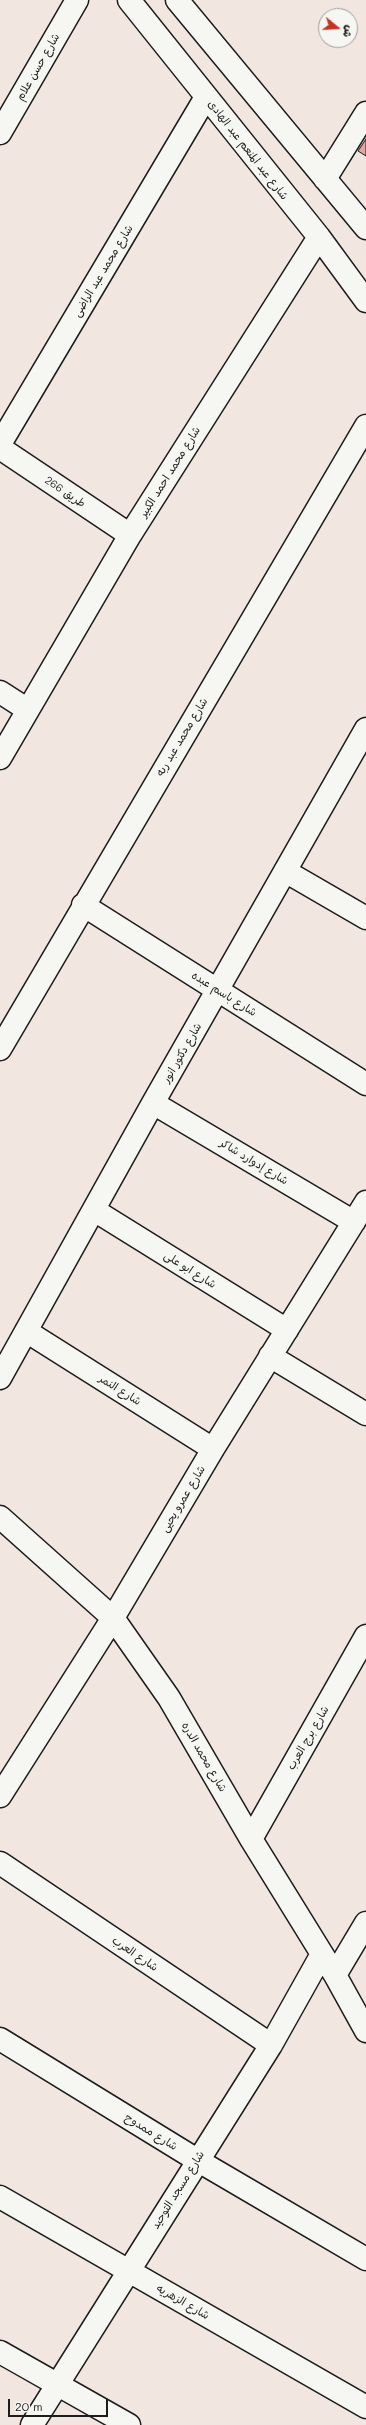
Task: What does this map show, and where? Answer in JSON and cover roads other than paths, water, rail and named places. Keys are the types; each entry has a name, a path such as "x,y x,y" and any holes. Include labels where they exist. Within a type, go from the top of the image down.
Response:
{"street":[{"name":"شارع حسن علام","path":"0,133 77,0"},
{"name":"شارع عبد المنعم عبد الهادى","path":"129,0 318,237 366,301"},
{"path":"177,0 366,228"},
{"name":"شارع محمد عبد الراضى","path":"0,444 206,97"},
{"path":"325,179 366,113"},
{"name":"شارع محمد احمد الكبير","path":"0,758 130,535 318,237"},
{"name":"شارع محمد عبد ربه","path":"0,1049 83,905 366,426"},
{"name":"طريق 266","path":"0,448 130,535"},
{"path":"0,692 28,710"},
{"name":"شارع دكتور انور","path":"0,1378 153,1103 285,871 359,759 366,729"},
{"path":"285,871 366,918"},
{"name":"شارع باسم عبده","path":"83,905 366,1084"},
{"name":"شارع إدوارد شاكر","path":"153,1103 357,1230"},
{"name":"شارع عمرو يحيى","path":"0,1796 113,1618 270,1356 357,1230 366,1202"},
{"name":"شارع ابو على","path":"94,1210 287,1330"},
{"name":"شارع النمر","path":"26,1331 213,1449"},
{"path":"270,1356 366,1414"},
{"name":"شارع محمد الدره","path":"0,1517 113,1618 169,1698 251,1839 335,1975 366,2031"},
{"name":"شارع برج العرب","path":"251,1839 366,1636"},
{"name":"شارع العرب","path":"0,1863 271,2045"},
{"path":"335,1975 366,1923"},
{"name":"شارع مسجد التوحيد","path":"32,2425 56,2384 271,2045 322,1954"},
{"name":"شارع ممدوح","path":"0,2039 197,2160 366,2259"},
{"name":"شارع الزهريه","path":"0,2197 366,2406"},
{"path":"0,2352 130,2425"}]}
